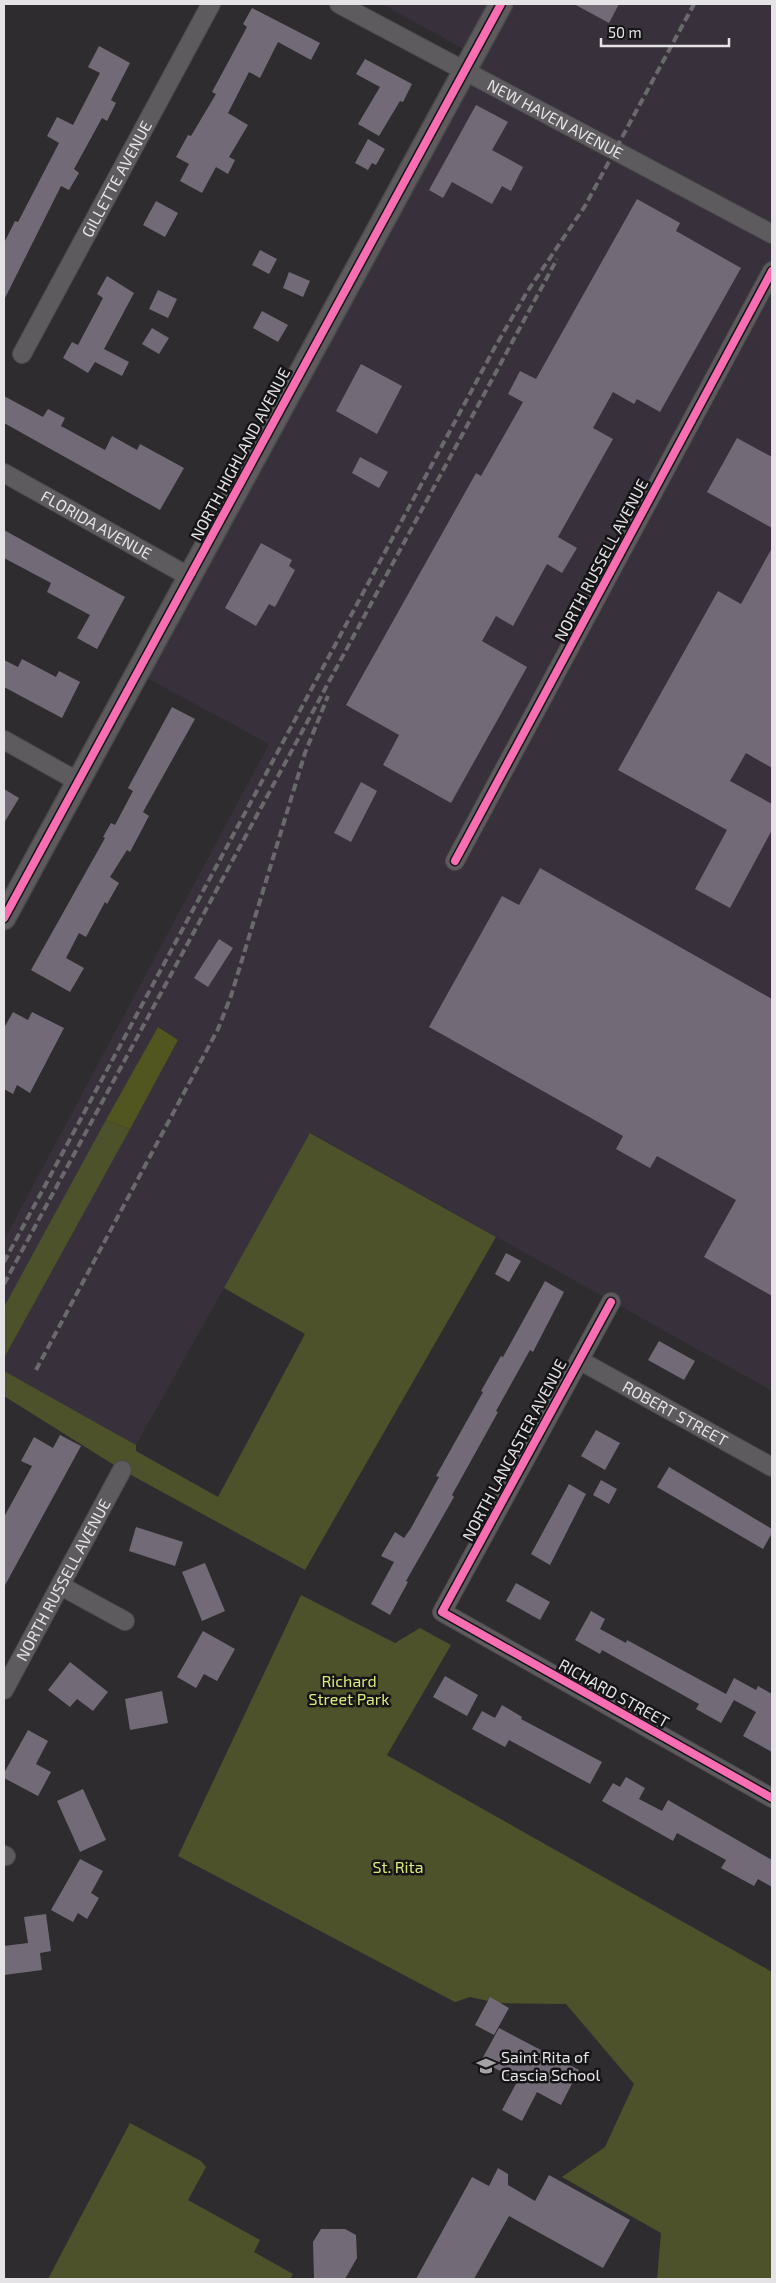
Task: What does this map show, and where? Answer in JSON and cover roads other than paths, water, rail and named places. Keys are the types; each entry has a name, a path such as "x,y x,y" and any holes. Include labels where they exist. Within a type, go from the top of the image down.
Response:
{"street":[{"name":"GILLETTE AVENUE","path":"22,354 211,4"},
{"name":"NEW HAVEN AVENUE","path":"339,4 772,234"},
{"name":"NORTH HIGHLAND AVENUE","path":"4,918 501,4"},
{"name":"NORTH RUSSELL AVENUE","path":"455,861 772,271"},
{"name":"FLORIDA AVENUE","path":"4,473 190,577"},
{"path":"4,740 79,782"},
{"name":"NORTH LANCASTER AVENUE","path":"442,1612 611,1302"},
{"name":"ROBERT STREET","path":"579,1360 772,1467"},
{"name":"NORTH RUSSELL AVENUE","path":"4,1690 122,1470"},
{"path":"61,1586 125,1621"},
{"name":"RICHARD STREET","path":"442,1612 772,1798"}],"railway":[{"path":"4,1262 495,347 527,292 585,206 694,4"},
{"path":"4,1284 557,259"},
{"path":"36,1370 218,1029 231,996 305,753 328,696"}],"place":[{"name":"Saint Rita of Cascia School","path":"486,2066"}],"park label":[{"name":"Richard Street Park","path":"349,1690"},
{"name":"St. Rita","path":"398,1867"}]}
